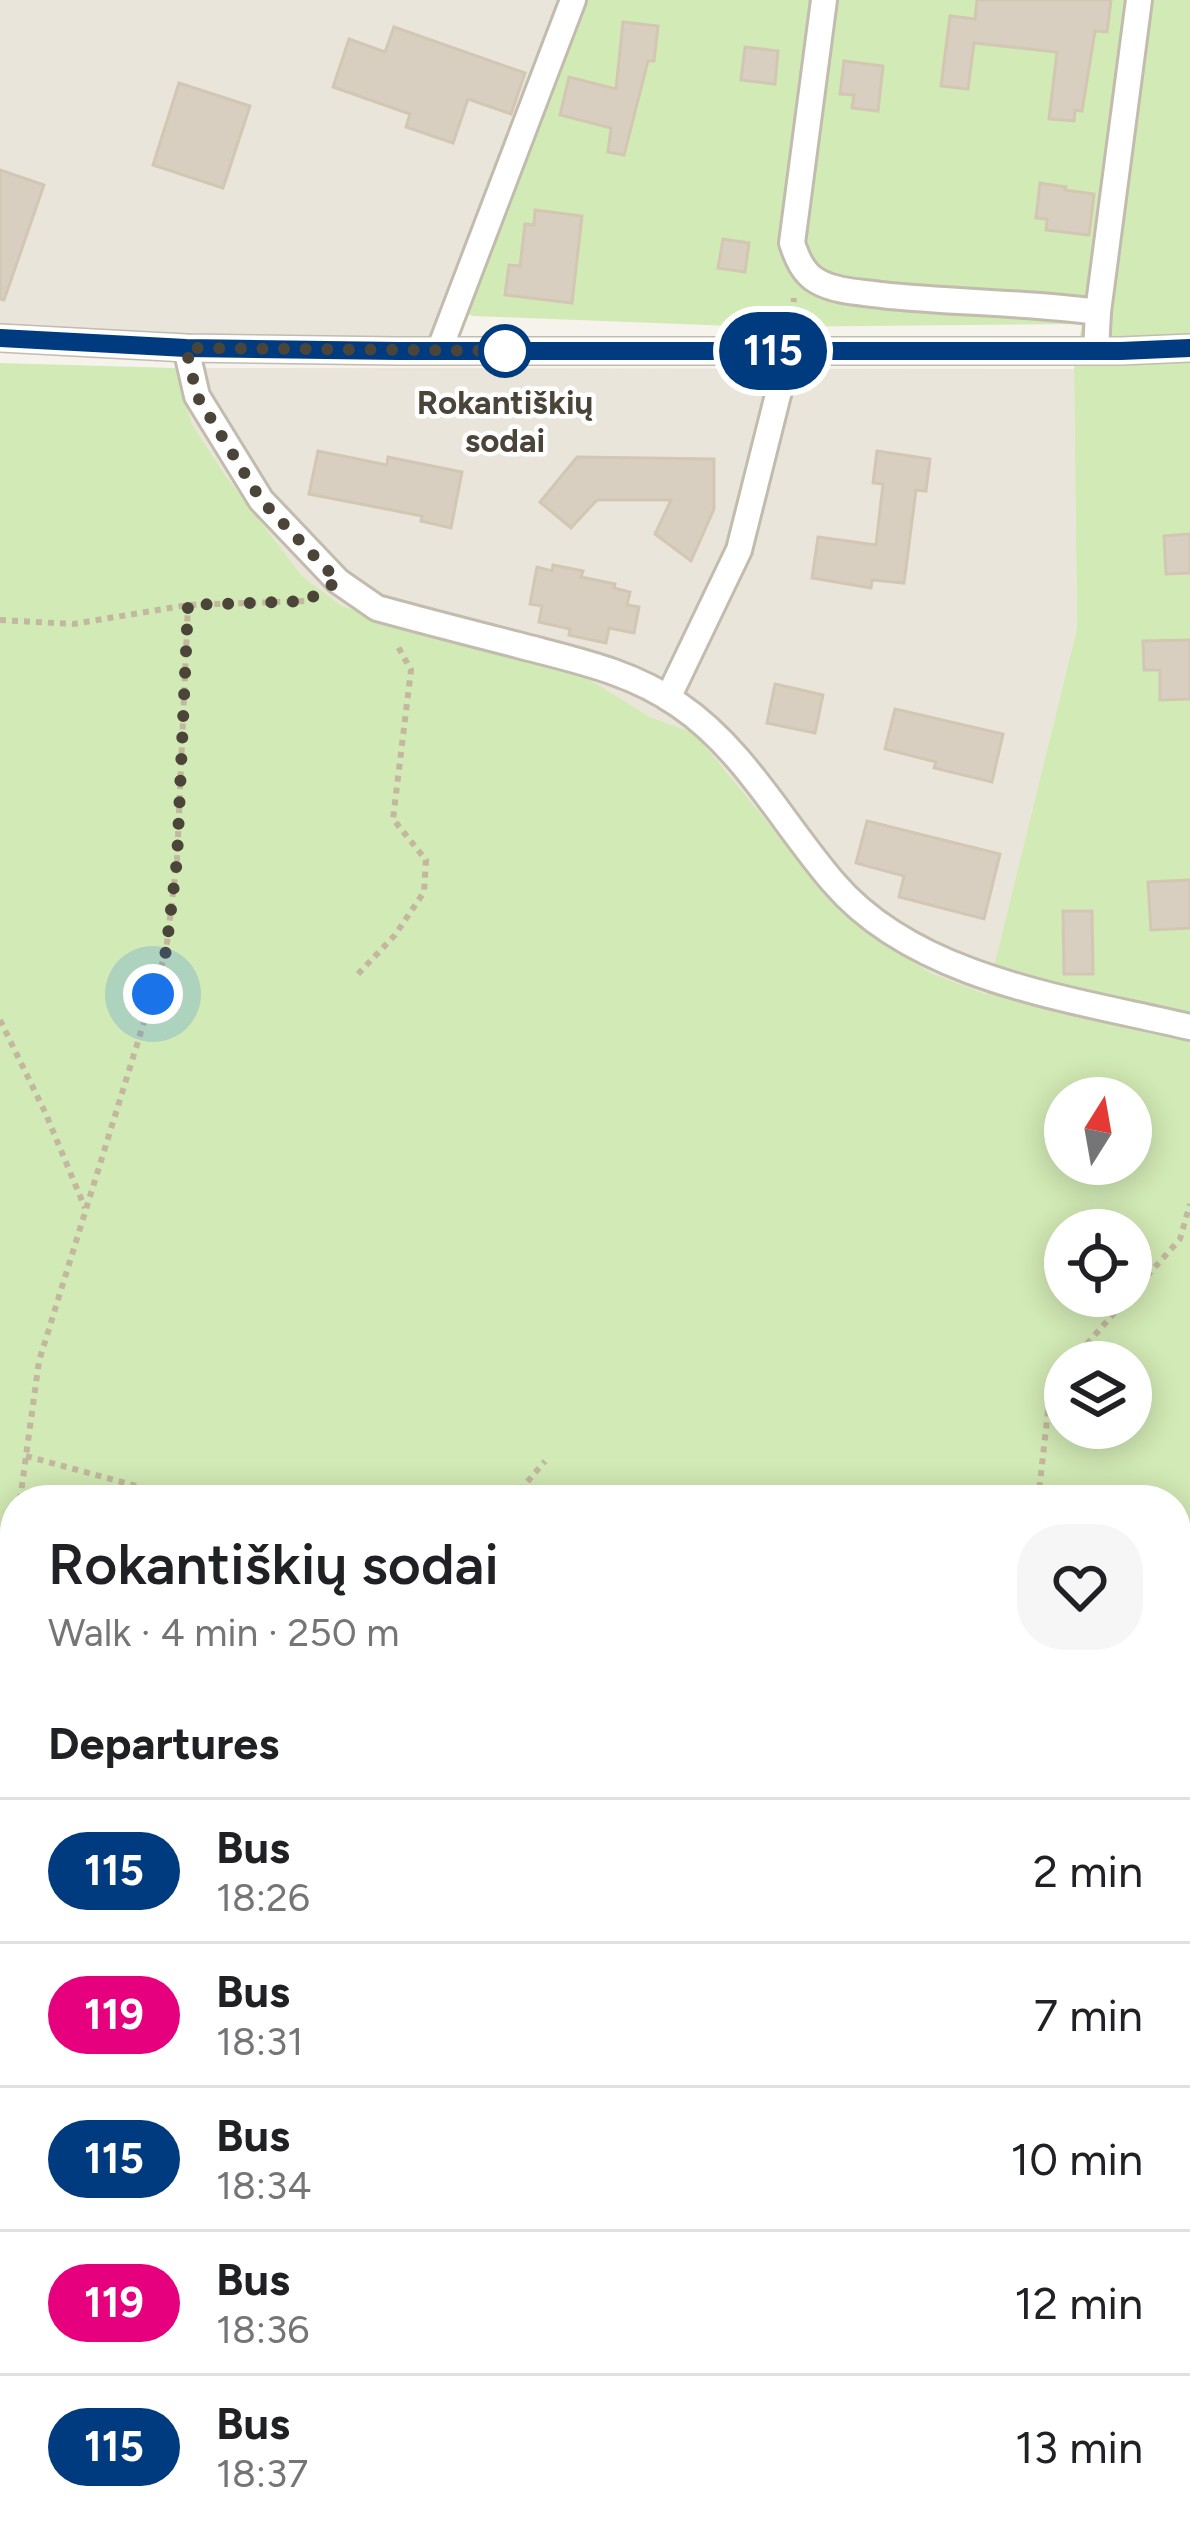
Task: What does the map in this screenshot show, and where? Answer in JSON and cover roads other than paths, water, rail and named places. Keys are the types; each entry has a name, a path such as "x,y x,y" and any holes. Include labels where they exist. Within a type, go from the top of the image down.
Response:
{"street":[{"path":"440,352 573,0"},
{"path":"824,0 792,243 801,265 815,280 840,290 1098,312"},
{"path":"1096,351 1139,0"},
{"path":"0,338 186,348 440,352 1190,348"},
{"path":"186,348 197,396 261,500 338,581 377,608 634,678 681,705 724,744 836,886 871,920 913,946 1002,982 1190,1027"},
{"path":"668,698 739,550 789,351"}],"place":[{"name":"Rokantiškių sodai","path":"505,351"}]}
